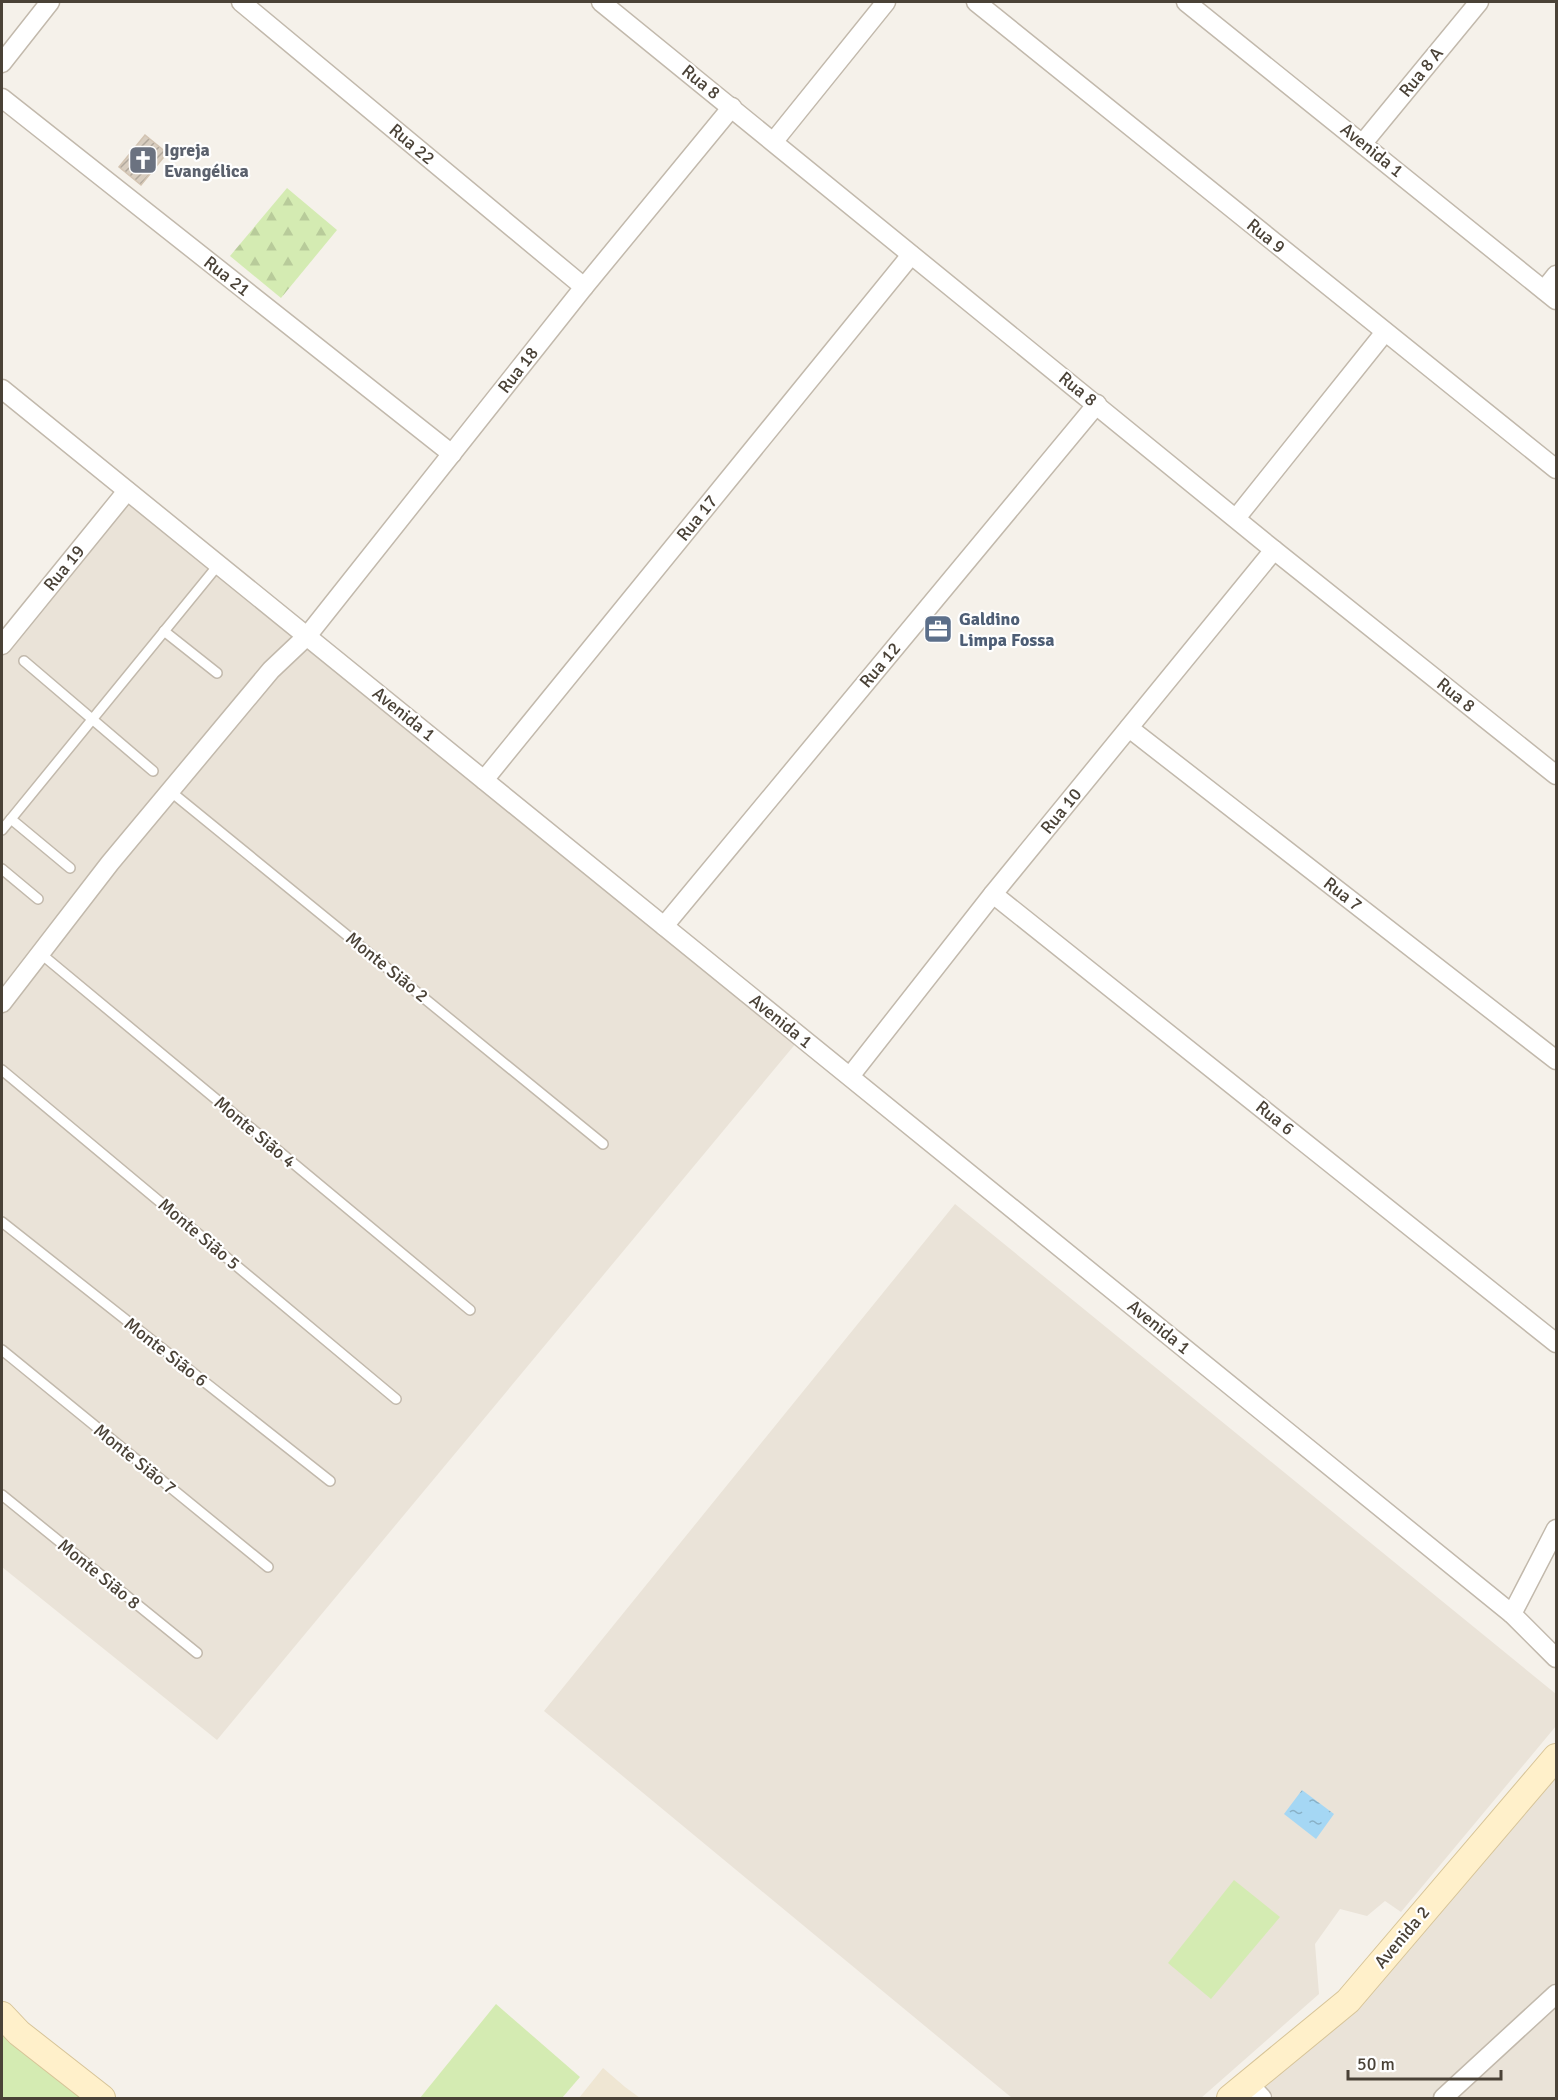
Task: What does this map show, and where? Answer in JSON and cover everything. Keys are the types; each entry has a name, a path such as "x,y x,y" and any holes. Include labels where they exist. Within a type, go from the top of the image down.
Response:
{"street":[{"path":"2,63 50,2"},
{"name":"Rua 22","path":"241,2 584,287"},
{"name":"Rua 8","path":"601,2 1274,550 1557,775"},
{"path":"774,141 886,2"},
{"name":"Rua 9","path":"976,2 1557,468"},
{"name":"Avenida 1","path":"1188,2 1550,295"},
{"name":"Rua 8 A","path":"1363,143 1479,2"},
{"name":"Rua 21","path":"2,98 452,454"},
{"name":"Rua 18","path":"2,1003 170,791 272,670 308,635 584,287 732,107"},
{"name":"Rua 17","path":"484,780 910,255"},
{"path":"1550,295 1557,274"},
{"path":"1237,518 1385,332"},
{"name":"Avenida 1","path":"2,389 1512,1614 1557,1658"},
{"name":"Rua 12","path":"664,926 1097,404"},
{"name":"Rua 19","path":"2,645 127,491"},
{"name":"Rua 10","path":"850,1075 993,894 1274,550"},
{"name":"Rua 7","path":"1129,728 1557,1060"},
{"name":"Rua 6","path":"993,894 1557,1343"},
{"path":"1512,1614 1557,1529"},
{"name":"Avenida 2","path":"1246,2093 1348,2001 1557,1757"},
{"path":"1443,2098 1557,1994"},
{"path":"2,2015 19,2033 102,2098"}],"lane":[{"path":"2,830 219,564"},
{"path":"164,631 217,674"},
{"path":"24,661 153,771"},
{"name":"Monte Sião 2","path":"170,791 603,1144"},
{"path":"10,819 70,868"},
{"path":"2,870 38,899"},
{"name":"Monte Sião 4","path":"40,953 470,1310"},
{"name":"Monte Sião 5","path":"2,1070 396,1399"},
{"name":"Monte Sião 6","path":"2,1222 330,1481"},
{"name":"Monte Sião 7","path":"2,1350 268,1568"},
{"name":"Monte Sião 8","path":"2,1495 197,1653"}],"shaded area":[{"path":"116,491 797,1042 217,1740 2,1567 2,643"},
{"path":"955,1204 1556,1694 1556,1726 1401,1912 1385,1901 1367,1916 1340,1909 1315,1944 1319,1994 1201,2098 1012,2098 544,1711"},
{"path":"1556,1773 1556,1986 1433,2098 1274,2098 1261,2084"},
{"path":"1556,2005 1556,2098 1456,2098"},
{"path":"603,2068 625,2087 640,2098 579,2098"}],"green space":[{"path":"287,188 337,230 281,298 230,256"},
{"path":"1234,1880 1280,1917 1211,1999 1168,1963"},
{"path":"496,2004 580,2077 562,2098 420,2098"},
{"path":"2,2020 94,2098 2,2098"}],"water":[{"path":"1302,1790 1334,1814 1316,1839 1284,1814"}],"building":[{"name":"Igreja Evangélica","path":"145,135 167,153 141,185 119,167"}],"place":[{"name":"Igreja Evangélica","path":"143,160"},
{"name":"Galdino Limpa Fossa","path":"938,629"}]}
